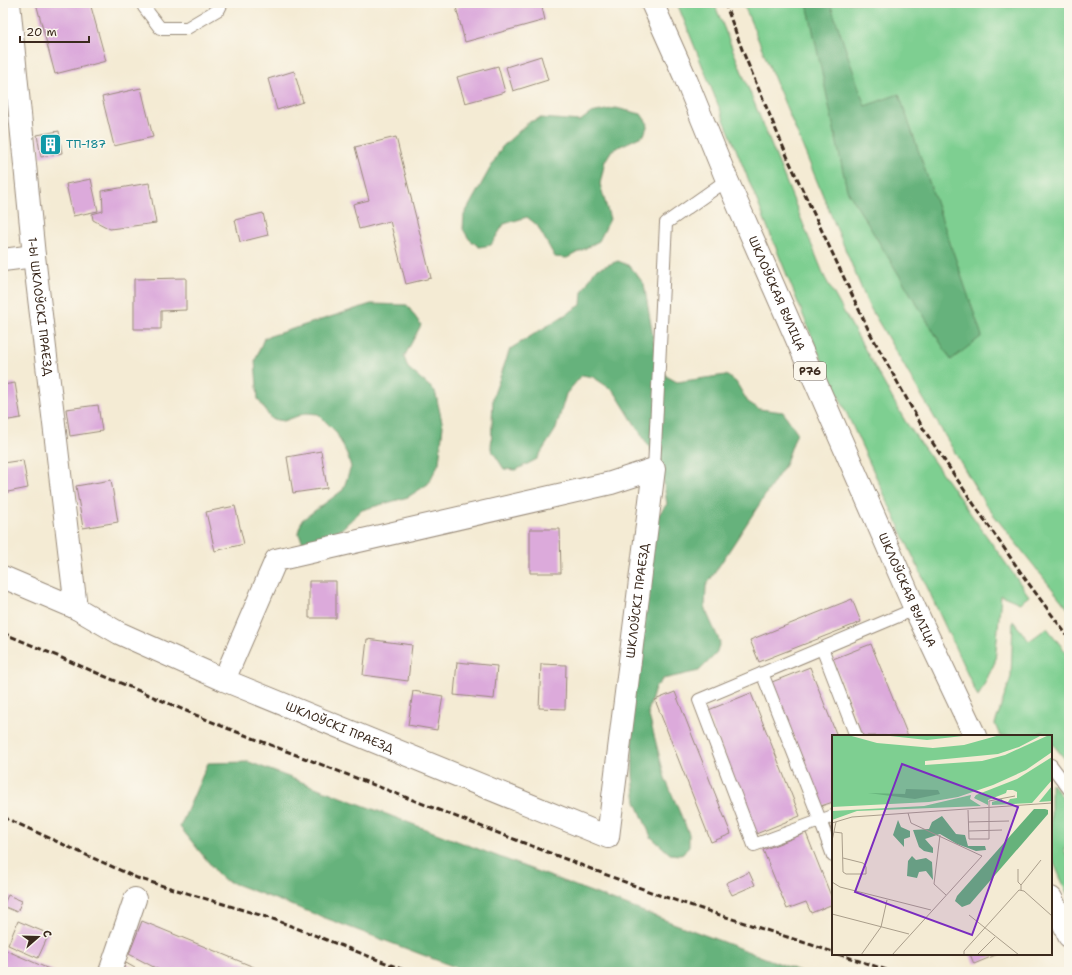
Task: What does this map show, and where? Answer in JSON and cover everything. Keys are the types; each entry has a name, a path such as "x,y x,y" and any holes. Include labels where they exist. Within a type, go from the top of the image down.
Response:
{"street":[{"name":"1-Ы ШКЛОЎСКІ ПРАЕЗД","path":"9,3 34,256 76,608"},
{"name":"ШКЛОЎСКАЯ ВУЛІЦА","path":"652,3 685,77 727,180 915,608 975,735"},
{"path":"3,260 34,256"},
{"path":"224,680 276,560 611,483 654,469"},
{"name":"ШКЛОЎСКІ ПРАЕЗД","path":"3,577 76,608 119,633 224,680 608,837 654,469"},
{"path":"110,972 135,899"},
{"path":"1052,900 1069,936"}],"lane":[{"path":"143,3 144,7 160,28 187,28 219,9 222,3"},
{"path":"654,469 666,223 727,180"},
{"path":"832,816 754,845 699,700 915,608"},
{"path":"822,648 856,735"},
{"path":"762,673 832,853"},
{"path":"1052,766 1069,789"}],"green space":[{"path":"677,3 714,3 825,278 905,421 1029,596 1020,603 1001,595 995,662 978,697 816,347"},
{"path":"743,3 1069,3 1069,610 985,504 868,304"},
{"path":"807,3 830,3 865,106 899,94 982,336 951,360 847,190"},
{"path":"616,108 641,114 648,124 644,135 612,150 605,161 600,184 610,219 599,241 567,258 555,257 537,225 527,217 504,224 491,245 479,247 469,239 463,229 464,215 502,147 529,122 541,118 580,121 591,113"},
{"path":"618,261 630,266 644,284 656,354 666,376 677,382 726,375 736,382 748,402 759,409 783,412 797,432 785,465 706,586 705,609 720,642 716,654 699,671 663,679 655,688 648,712 665,778 689,834 689,846 681,855 670,854 651,837 636,802 633,777 630,624 651,524 667,504 661,466 614,391 593,377 582,375 566,394 556,429 537,459 516,470 504,469 491,449 493,397 510,349 581,305 582,292 595,270"},
{"path":"371,304 407,305 421,325 404,357 408,368 435,391 443,426 439,463 428,484 408,497 362,510 336,534 316,544 303,543 298,532 302,520 343,490 351,467 347,454 336,432 318,414 306,413 284,421 271,419 258,399 255,361 264,338"},
{"path":"1013,621 1029,641 1047,628 1069,656 1069,764 1052,743 1052,735 1046,735 1043,732 1033,735 1000,735 995,724 1011,677"},
{"path":"249,762 802,972 468,972 222,879 180,827 208,763"},
{"path":"1052,784 1069,805 1069,845 1064,849 1069,861 1069,898 1052,858"}],"building":[{"path":"36,3 90,3 106,61 55,74"},
{"path":"471,3 541,3 545,20 465,42 456,7"},
{"path":"541,56 548,80 513,91 506,67"},
{"path":"498,66 505,92 465,103 457,77"},
{"path":"294,71 303,102 277,110 268,79"},
{"path":"141,88 153,137 114,146 102,97"},
{"name":"ТП-187","path":"59,131 62,153 41,157 37,135"},
{"path":"396,137 431,278 406,284 390,221 359,229 353,204 369,200 355,147"},
{"path":"91,179 98,211 73,216 66,184"},
{"path":"149,183 156,223 110,229 93,220 92,214 103,211 102,191"},
{"path":"263,213 268,235 240,242 235,220"},
{"path":"186,278 186,310 161,311 161,329 134,329 134,279"},
{"path":"15,383 21,418 3,421 3,385"},
{"path":"98,405 102,431 70,436 66,409"},
{"path":"321,451 327,488 293,493 287,457"},
{"path":"23,460 28,488 3,493 3,463"},
{"path":"111,480 118,522 83,528 76,486"},
{"path":"235,506 244,544 215,551 206,512"},
{"path":"530,529 560,529 561,573 530,573"},
{"path":"309,581 336,581 336,618 309,618"},
{"path":"852,599 861,622 759,662 750,640"},
{"path":"367,639 412,645 408,681 363,675"},
{"path":"871,644 908,735 863,735 833,659"},
{"path":"457,662 497,666 494,699 454,695"},
{"path":"541,664 566,665 565,709 539,708"},
{"path":"810,667 837,735 832,735 832,802 821,806 772,682"},
{"path":"413,691 443,696 437,730 408,725"},
{"path":"675,692 731,834 711,842 655,700"},
{"path":"751,693 800,816 756,834 706,711"},
{"path":"832,824 832,832 829,825"},
{"path":"806,833 832,898 832,904 811,913 806,902 787,909 763,850"},
{"path":"749,872 755,885 732,895 726,883"},
{"path":"8,895 22,901 17,912 3,906"},
{"path":"18,921 49,934 38,958 8,945"},
{"path":"142,921 266,972 163,972 129,954"},
{"path":"3,949 56,972 3,972"},
{"path":"970,955 996,955 974,964"},
{"path":"126,963 142,972 122,972"}],"railway":[{"path":"725,3 743,52 790,163 869,331 924,430 1026,580 1069,638"},
{"path":"3,633 224,727 656,894 832,952"},
{"path":"3,817 137,878 273,919 409,972"},
{"path":"841,955 893,972"}],"place":[{"name":"ТП-187","path":"50,144"}]}
